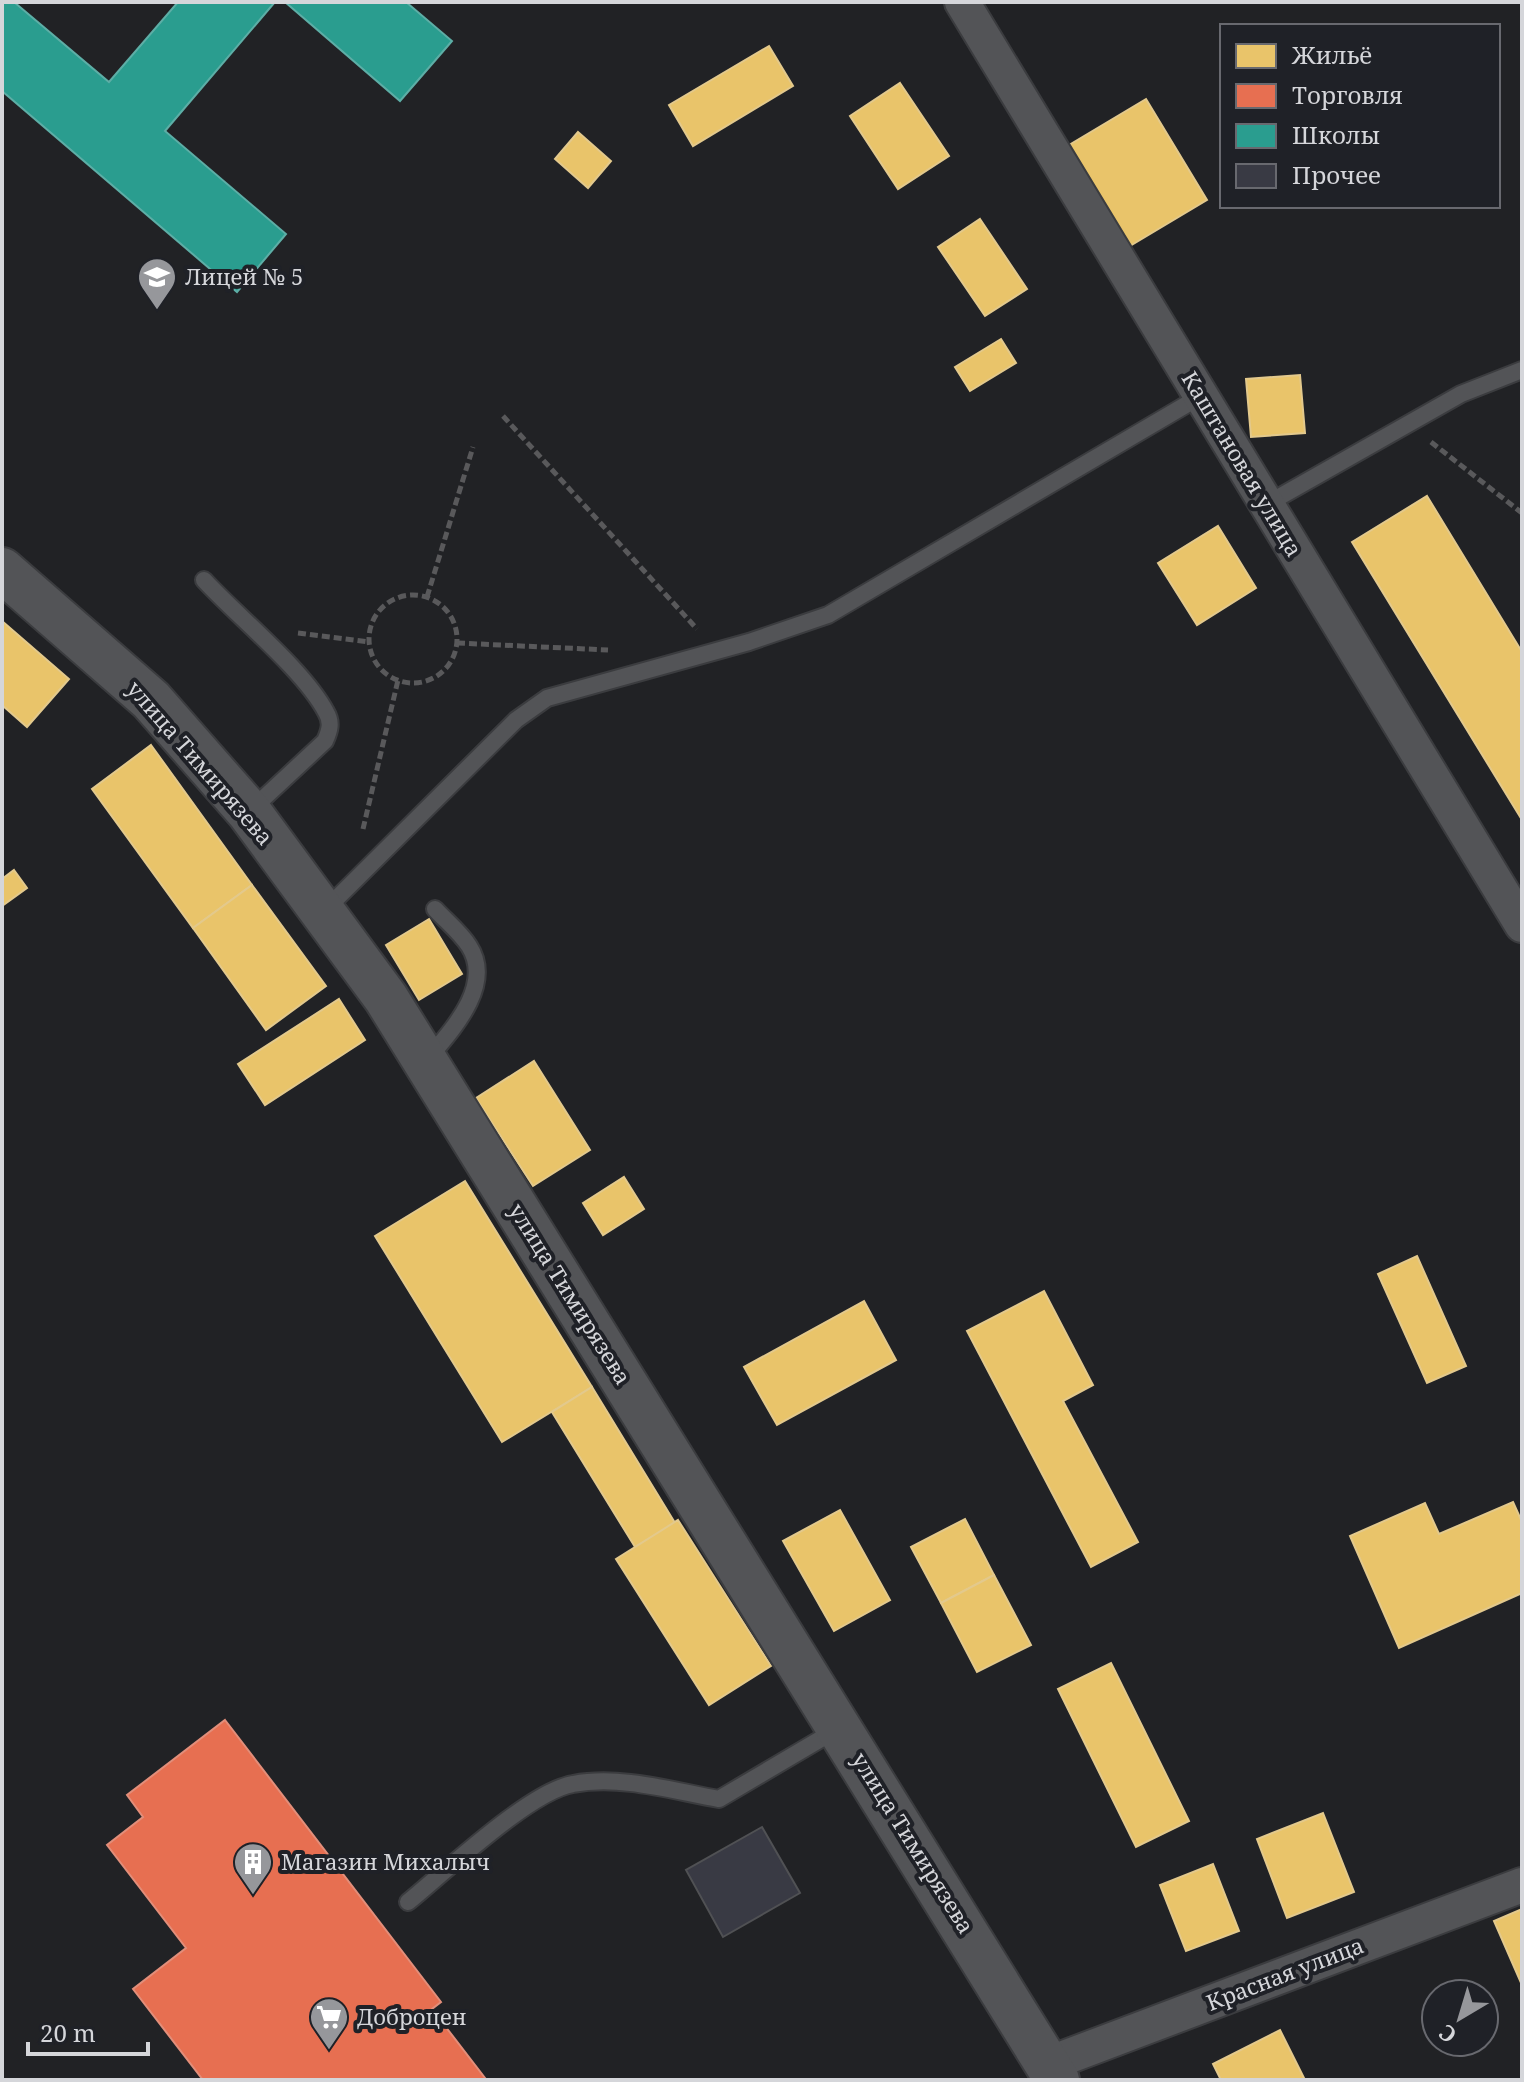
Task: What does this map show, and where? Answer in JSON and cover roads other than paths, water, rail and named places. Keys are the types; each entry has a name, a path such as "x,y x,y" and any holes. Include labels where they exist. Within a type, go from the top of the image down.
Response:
{"main road":[{"name":"улица Тимирязева","path":"2,570 151,700 249,812 336,898 386,998 425,1062 841,1727 1052,2072"}],"street":[{"name":"Каштановая улица","path":"962,2 1522,925"},
{"name":"Красная улица","path":"1052,2072 1522,1885"}],"lane":[{"path":"1267,504 1461,394 1522,370"},
{"path":"336,898 516,720 547,698 828,615 1201,396"},
{"path":"204,580 303,684 327,712 331,727 325,741 249,812"},
{"path":"425,1062 464,1015 475,980 476,960 470,947 435,909"},
{"path":"408,1902 533,1802 571,1784 622,1782 719,1799 841,1727"}],"place":[{"name":"Лицей № 5","path":"157,311"},
{"name":"Магазин Михалыч","path":"253,1896"},
{"name":"Доброцен","path":"329,2051"}]}
